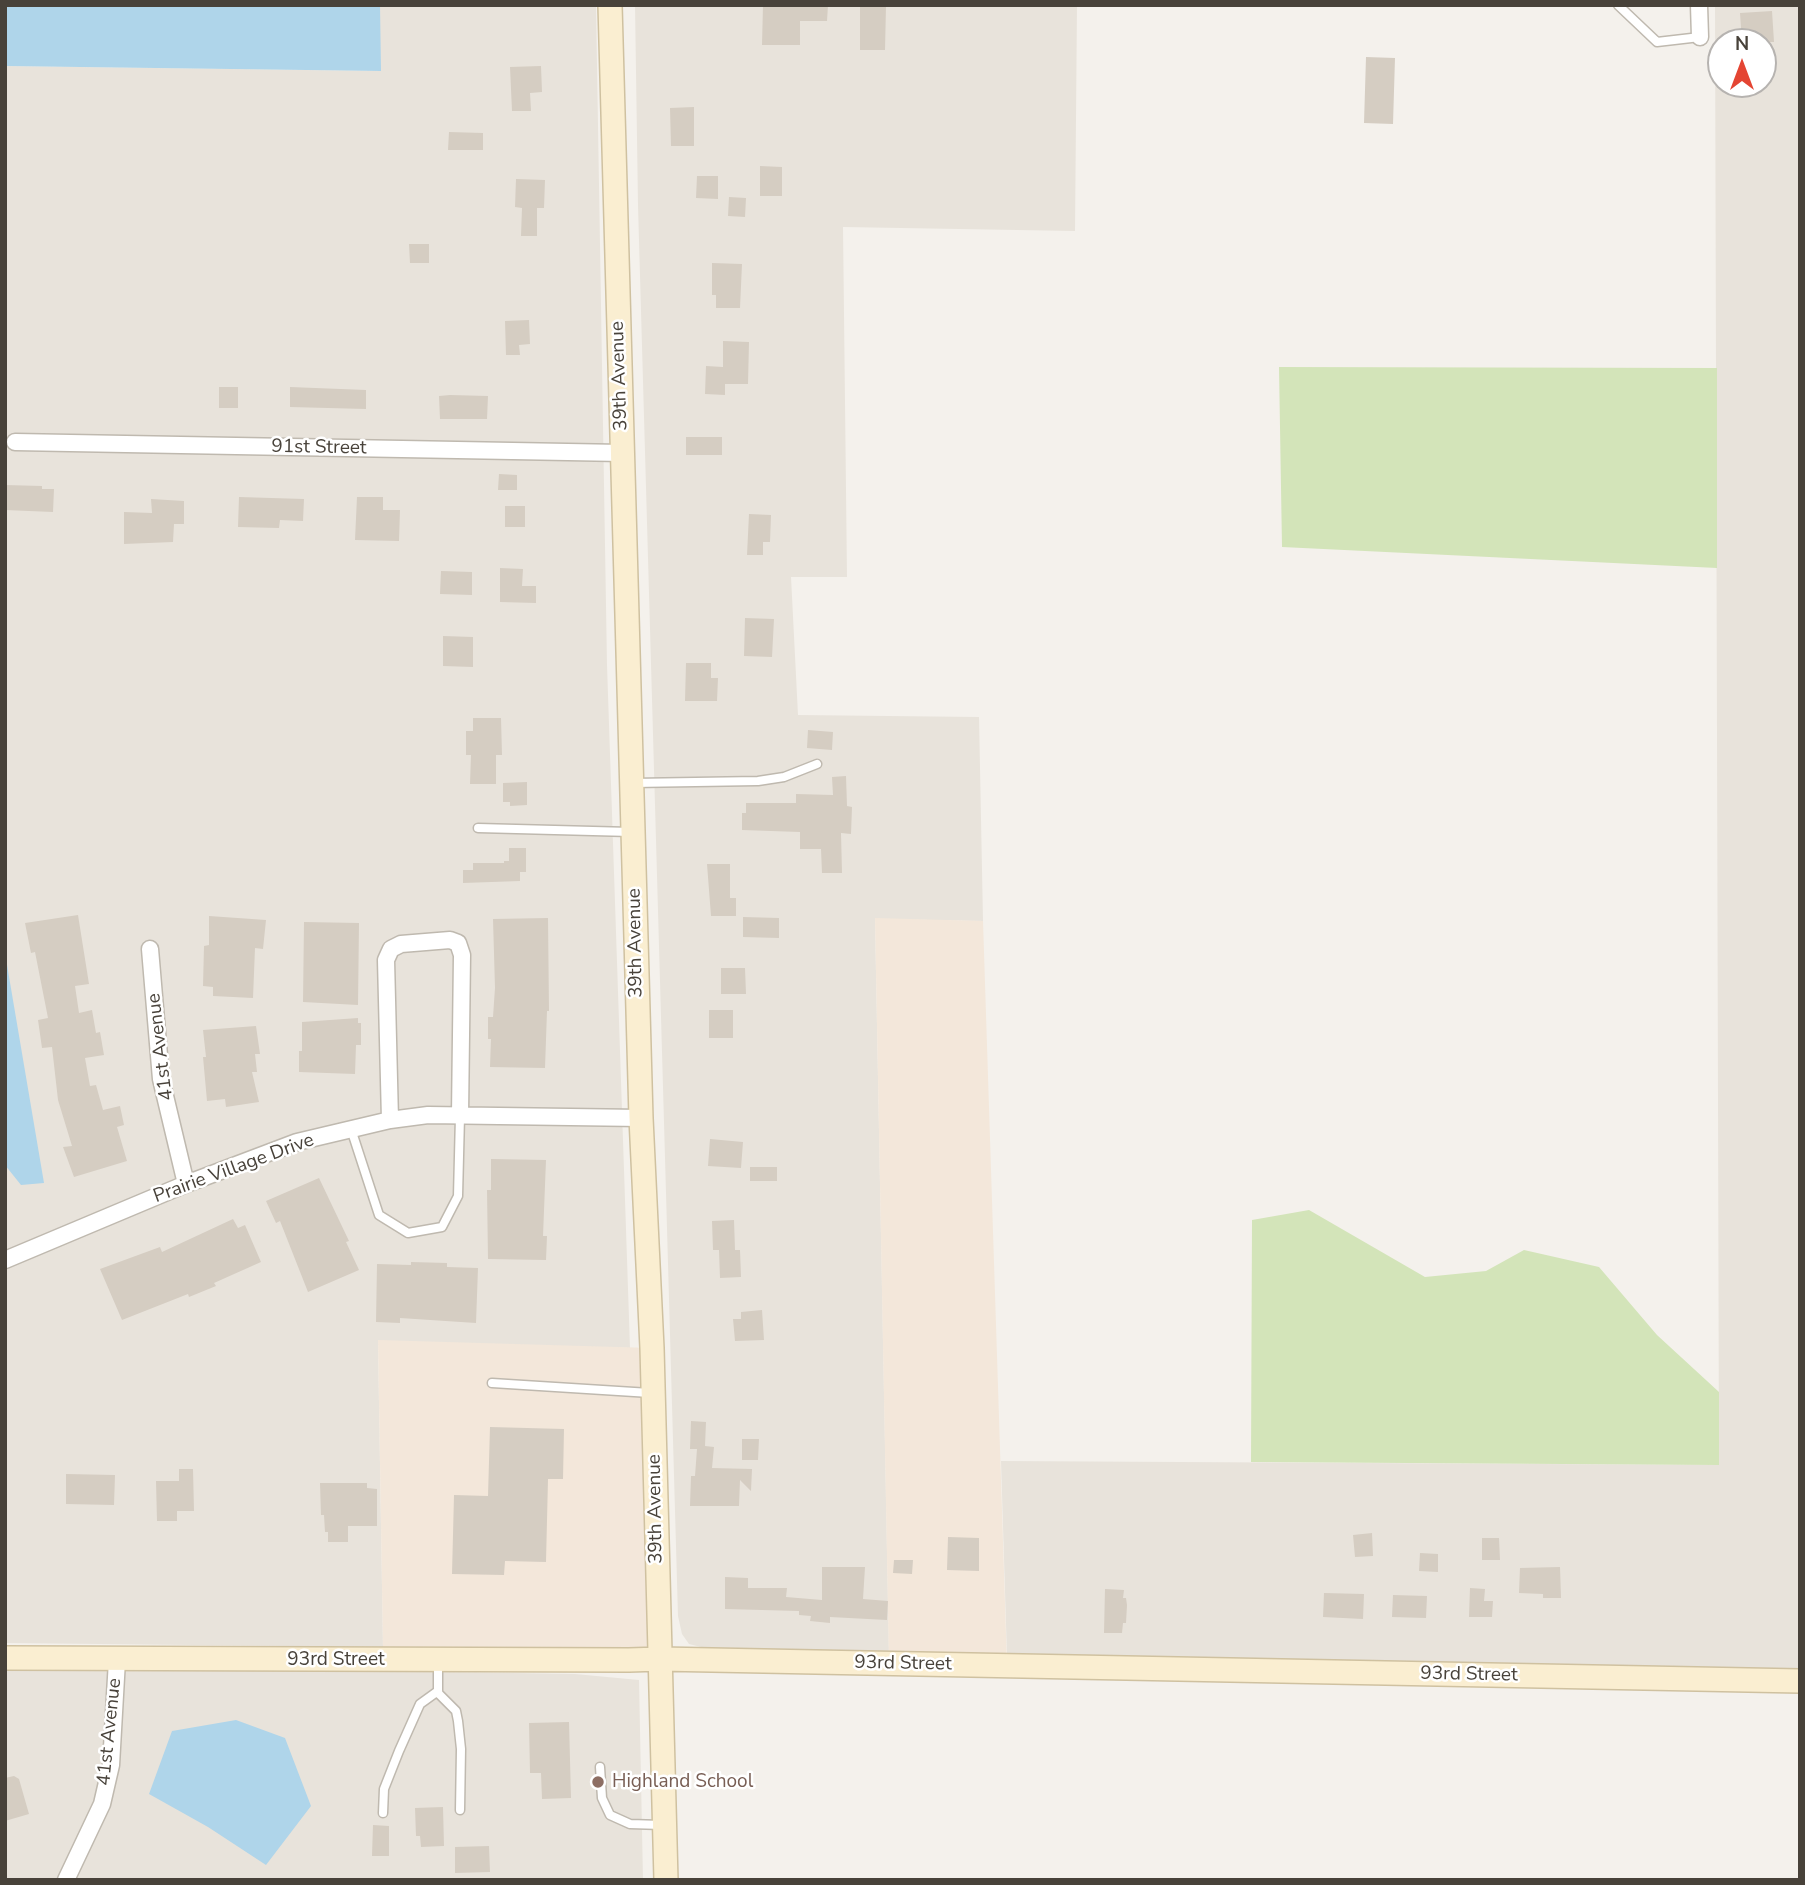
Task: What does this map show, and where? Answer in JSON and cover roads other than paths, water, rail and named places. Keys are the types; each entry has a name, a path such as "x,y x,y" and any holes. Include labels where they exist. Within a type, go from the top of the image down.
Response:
{"main road":[{"name":"39th Avenue","path":"610,5 640,1118 653,1394 666,1880"},
{"name":"93rd Street","path":"5,1658 660,1659 1800,1681"}],"street":[{"path":"1699,5 1700,37"},
{"name":"91st Street","path":"15,442 623,453"},
{"path":"390,1120 386,960 391,949 401,944 450,940 458,943 462,955 460,1115"},
{"name":"41st Avenue","path":"150,949 161,1079 186,1184"},
{"name":"Prairie Village Drive","path":"5,1260 186,1184 298,1142 390,1120 428,1115 640,1118"},
{"name":"41st Avenue","path":"66,1880 102,1804 111,1765 117,1660"}],"lane":[{"path":"1618,5 1657,42 1700,37"},
{"path":"633,783 758,781 784,777 817,764"},
{"path":"478,828 634,832"},
{"path":"351,1129 379,1214 408,1233 442,1227 458,1196 460,1115"},
{"path":"492,1383 653,1394"},
{"path":"438,1660 438,1691 456,1711 458,1721 461,1749 460,1810"},
{"path":"383,1813 384,1789 420,1704 438,1691"},
{"path":"600,1767 602,1798 610,1815 630,1824 665,1825"}],"water":[{"path":"5,5 380,5 381,71 5,66"},
{"path":"5,953 44,1183 21,1185 5,1165"},
{"path":"236,1720 285,1738 311,1806 266,1865 208,1827 149,1794 172,1731"}],"place":[{"name":"Highland School","path":"598,1782"}]}
